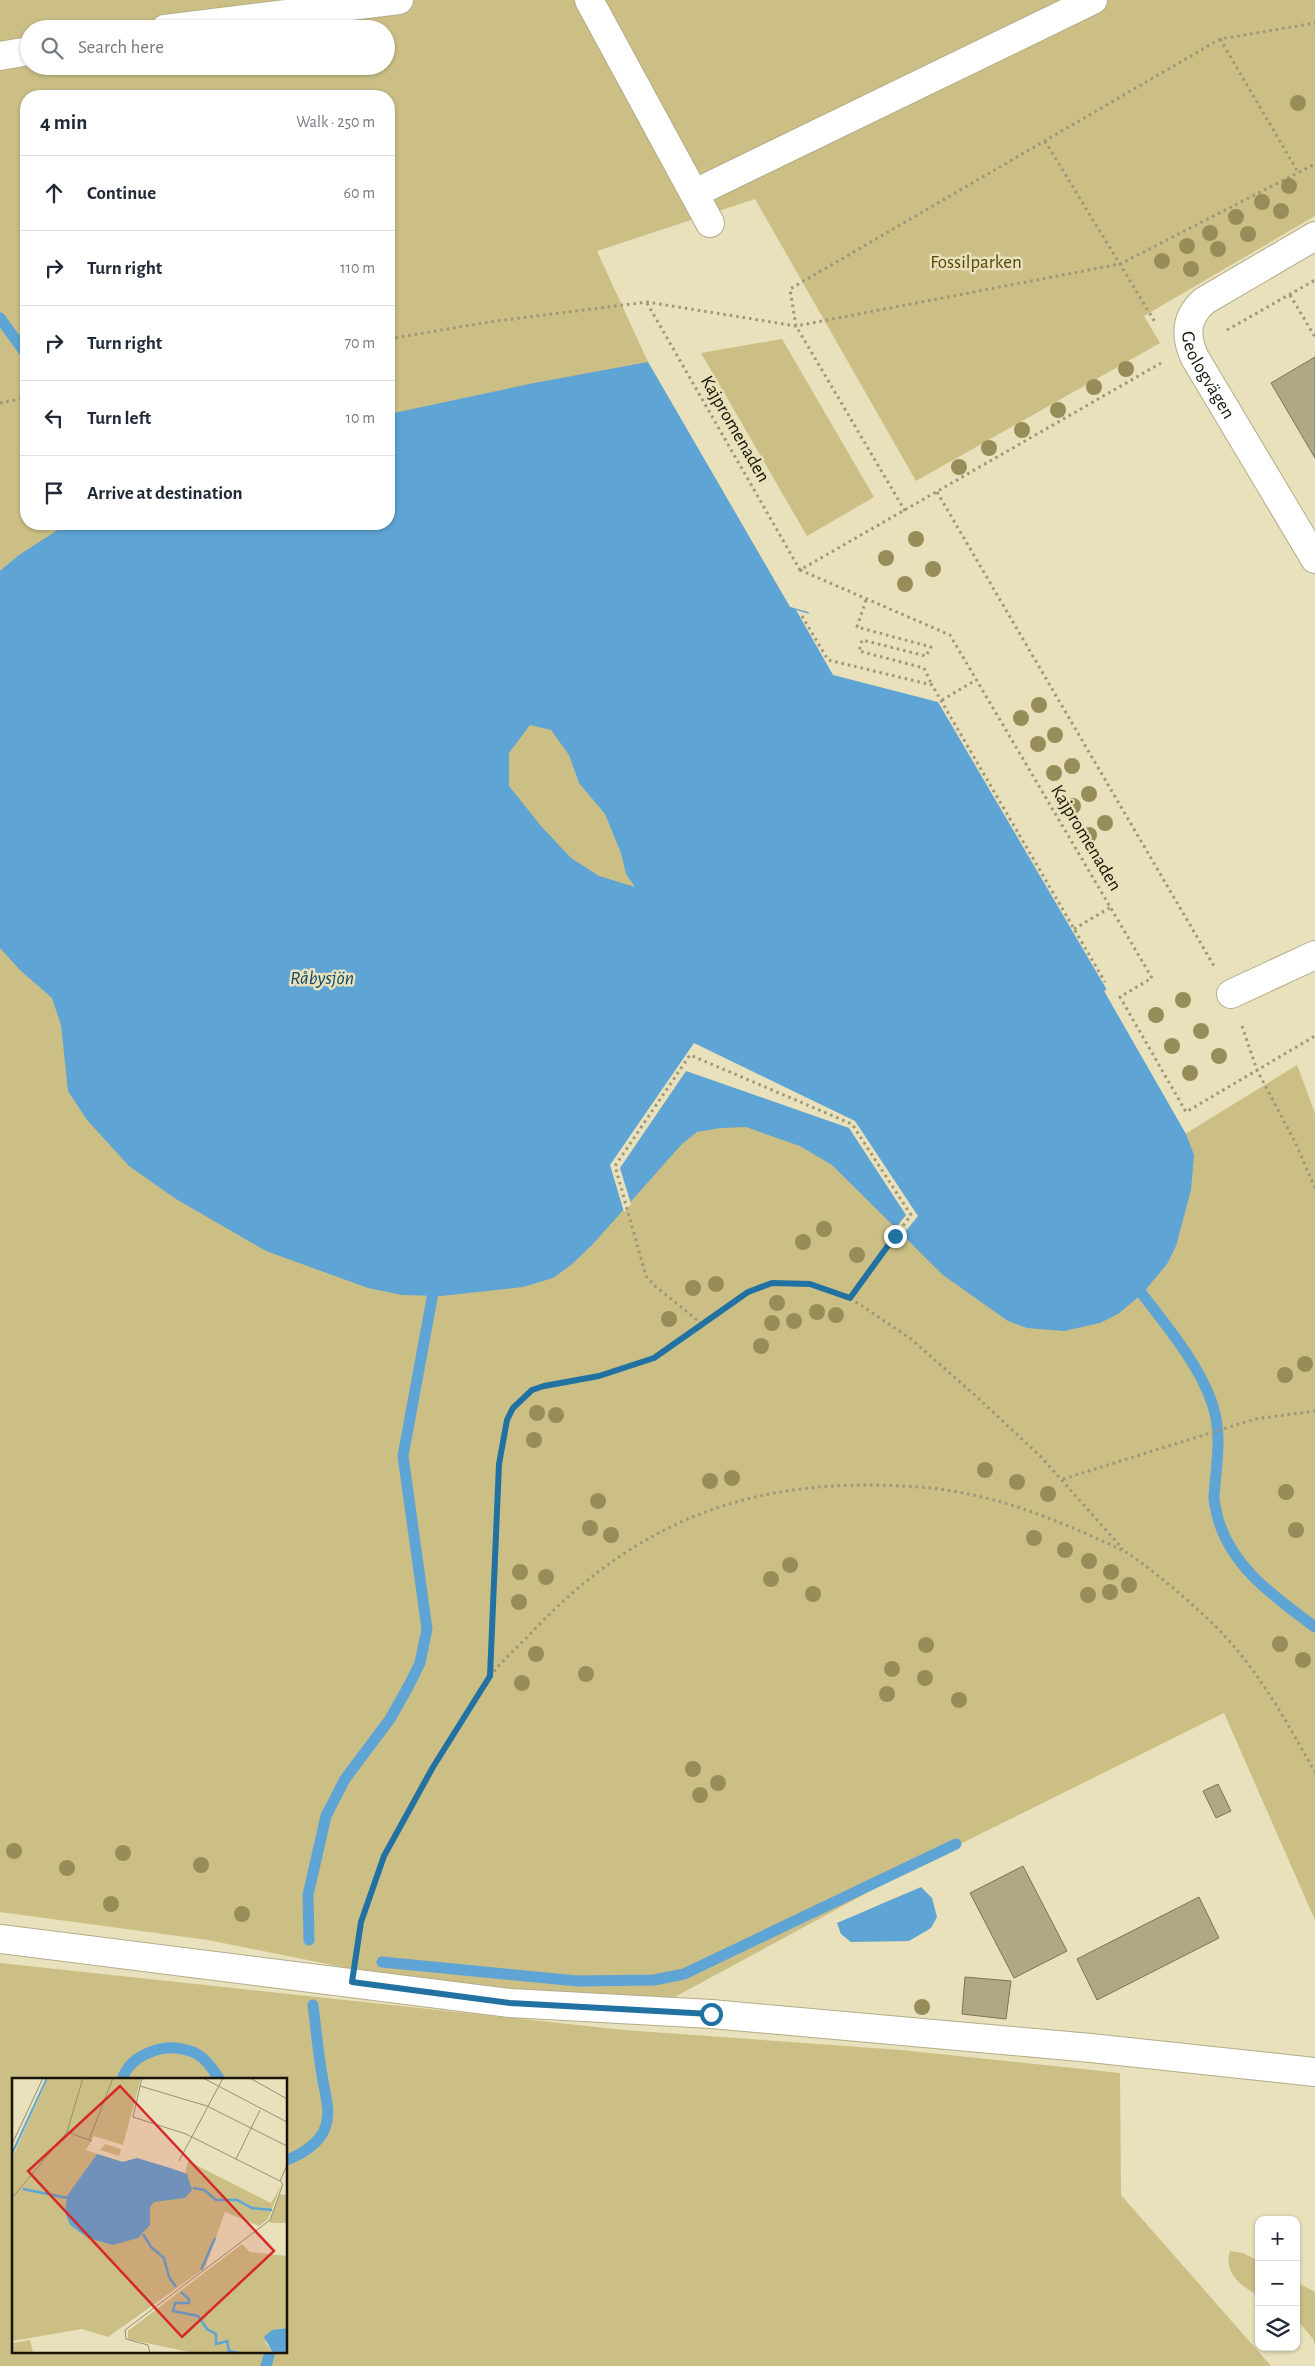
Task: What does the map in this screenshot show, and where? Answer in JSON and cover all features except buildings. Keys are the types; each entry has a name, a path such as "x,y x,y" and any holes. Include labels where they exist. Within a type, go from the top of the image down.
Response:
{"street":[{"path":"238,20 399,0"},
{"path":"589,0 710,223"},
{"path":"695,193 1093,0"},
{"path":"0,56 20,53"},
{"name":"Geologvägen","path":"1315,236 1204,301 1196,308 1189,319 1187,333 1190,347 1315,559"},
{"path":"1231,994 1315,955"},
{"path":"0,1939 291,1974 510,2003 711,2014 1091,2048 1315,2072"}],"path":[{"path":"905,511 796,326 790,289 1220,40 1315,23"},
{"path":"1220,40 1298,172"},
{"path":"1045,141 1164,338 1190,347"},
{"path":"395,338 489,322 647,302 796,326 1120,264 1315,164"},
{"path":"1290,295 1315,337"},
{"name":"Kajpromenaden","path":"647,302 800,570 950,635 1152,978 1120,997 1186,1112 1257,1070"},
{"path":"800,570 1190,347"},
{"path":"0,403 20,399"},
{"path":"937,492 1231,994 1257,1070 1296,1144 1315,1188"},
{"path":"866,600 857,627 931,647 926,656 862,640 859,651 924,668 932,686 942,700 1105,982"},
{"path":"802,616 828,660 932,686"},
{"path":"942,700 976,680"},
{"path":"1074,929 1111,907"},
{"path":"1257,1070 1315,1036"},
{"path":"702,1324 655,1286 646,1276 614,1166 690,1055 852,1124 911,1215 850,1298"},
{"path":"490,1676 499,1464 507,1420 513,1408 532,1390 599,1376 654,1358 748,1292 772,1283 810,1284 850,1298 911,1339 1062,1479 1125,1552"},
{"path":"1062,1479 1256,1419 1315,1411"},
{"path":"345,1982 361,1922 384,1856 433,1767 490,1676 566,1598 608,1563 635,1545 667,1528 701,1514 734,1502 775,1493 842,1484 950,1489 1007,1502 1068,1526 1125,1552 1145,1566 1209,1621 1237,1649 1262,1683 1315,1772"}],"green space":[{"name":"Fossilparken","path":"0,0 1315,0 1315,216 1144,316 1160,343 916,481 755,199 597,251 648,362 790,607 808,612 831,651 1104,991 1185,1134 1297,1065 1315,1113 1315,1920 1224,1713 924,1862 671,1999 512,1992 377,1974 208,1940 0,1912"},
{"path":"782,339 874,497 807,536 701,353"},
{"path":"0,1963 624,2030 901,2050 1120,2073 1121,2195 1255,2348 1255,2351 1258,2351 1271,2366 0,2366"},
{"path":"1230,2251 1243,2253 1255,2259 1255,2294 1235,2278 1231,2272 1228,2259"},
{"path":"1300,2284 1315,2292 1315,2345 1313,2339 1300,2323"}],"water":[{"name":"Råbysjön","path":"648,362 790,607 808,612 831,651 935,678 1114,985 1104,991 1186,1134 1194,1155 1191,1190 1176,1246 1167,1264 1142,1294 1118,1314 1100,1323 1064,1331 1027,1328 1008,1321 943,1275 832,1165 800,1146 746,1127 721,1128 697,1132 682,1144 593,1244 571,1265 553,1278 523,1287 441,1296 402,1295 368,1288 266,1251 176,1199 129,1166 87,1120 68,1091 61,1025 52,998 20,970 0,948 0,571 19,555 58,530 395,530 395,413 534,383","holes":["530,725 551,730 569,755 579,783 605,814 621,853 626,874 635,887 599,876 571,858 541,826 509,786 509,753"]},
{"path":"921,1887 932,1898 937,1917 931,1928 909,1941 851,1942 841,1934 837,1923"}],"pier":[{"path":"796,610 813,615 834,651 937,677 1116,985 1107,990 938,702 833,675"},
{"path":"694,1043 855,1121 918,1216 901,1237 894,1230 906,1215 849,1128 686,1071 620,1168 631,1204 624,1212 610,1165"}],"waterway":[{"path":"0,318 20,346"},
{"path":"309,1940 308,1895 326,1816 345,1779 390,1719 408,1687 420,1663 427,1629 403,1456 435,1282"},
{"path":"1133,1282 1198,1371 1212,1403 1218,1438 1214,1499 1223,1534 1232,1550 1256,1579 1315,1627"},
{"path":"382,1962 577,1981 654,1980 684,1974 956,1844"},
{"path":"288,2159 298,2155 316,2142 324,2131 327,2119 327,2106 313,2005"},
{"path":"123,2078 132,2063 140,2057 150,2052 170,2048 195,2053 207,2062 219,2078"},
{"path":"266,2366 269,2354"}],"route":[{"path":"711,2014 510,2003 352,1982 361,1922 384,1856 433,1767 490,1676 492,1586 499,1464 502,1440 507,1420 513,1408 532,1390 556,1382 599,1376 654,1358 748,1292 772,1283 795,1282 810,1284 829,1289 850,1298 895,1236"}]}
